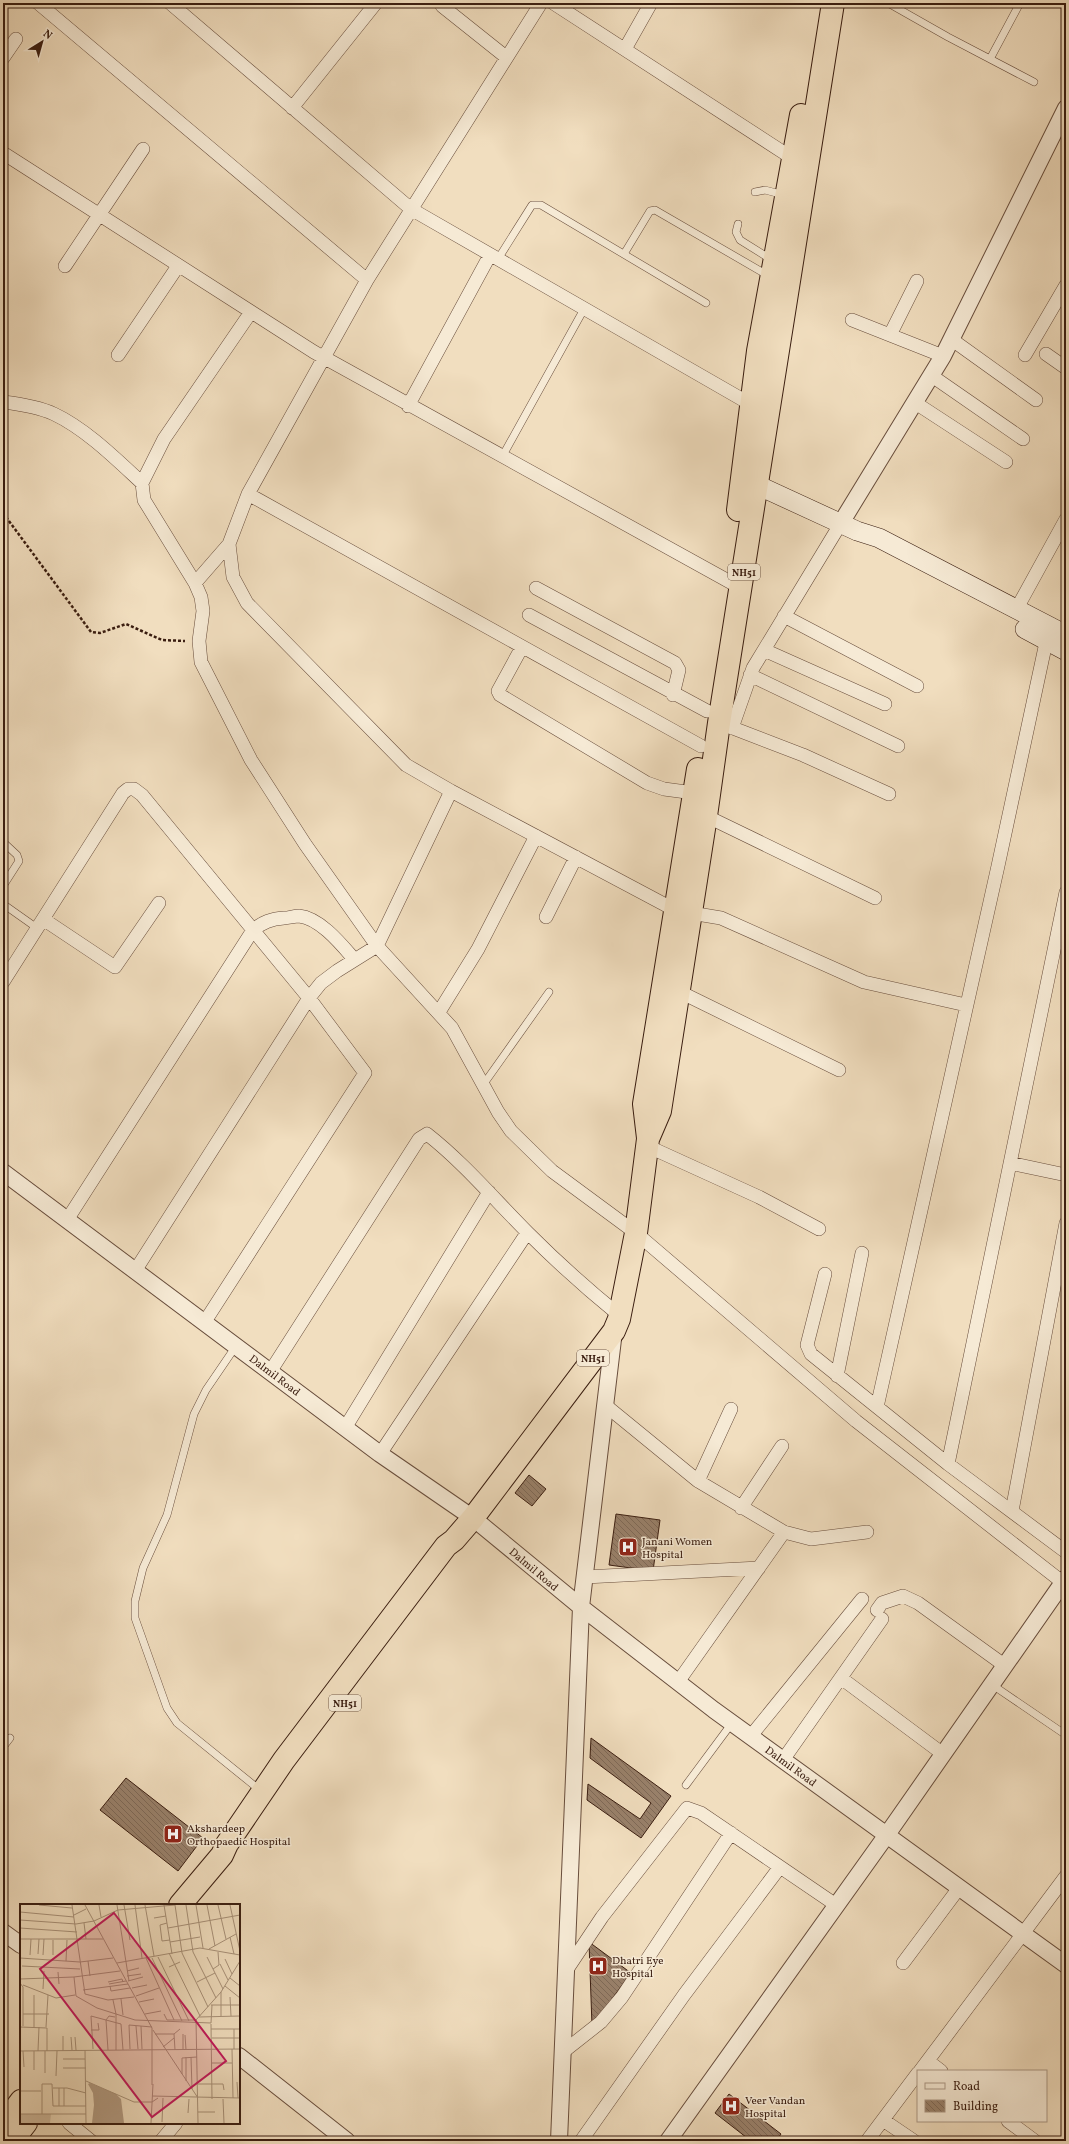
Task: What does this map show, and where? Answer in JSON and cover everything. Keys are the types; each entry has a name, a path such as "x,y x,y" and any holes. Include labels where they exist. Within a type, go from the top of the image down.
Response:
{"highway":[{"name":"NH51","path":"750,482 752,406 758,351 797,136 819,3"},
{"name":"NH51","path":"683,912 706,816 716,720 750,482 833,3"},
{"name":"NH51","path":"222,1855 233,1850 290,1764 411,1603 446,1546 454,1540 473,1518 617,1323 636,1233 648,1143 660,1111 671,988 683,912 694,794 701,746 716,720"},
{"name":"NH51","path":"181,1904 222,1855 227,1844 262,1792 290,1764"},
{"path":"12,2141 14,2115"}],"main road":[{"path":"750,482 849,527 879,538 1016,610 1048,633 1066,651"},
{"path":"849,527 872,546 882,552 1048,633 1066,635"}],"street":[{"path":"38,3 367,280"},
{"path":"170,3 411,209 752,406"},
{"path":"292,108 376,3"},
{"path":"195,583 229,544 248,494 367,280 541,3"},
{"path":"553,3 792,158"},
{"path":"625,49 651,3"},
{"path":"442,6 506,57"},
{"path":"3,58 16,39"},
{"path":"716,720 750,675 784,616 849,527 914,402 932,376 943,356 1066,108"},
{"path":"65,266 100,216 143,149"},
{"path":"3,153 324,358 408,406 735,585"},
{"path":"408,406 494,257"},
{"path":"118,355 178,266"},
{"path":"890,335 917,281"},
{"path":"1025,355 1066,285"},
{"path":"251,312 164,439 142,483 144,500 195,583 201,597 203,611 199,641 201,662 251,760 305,844 377,946 439,1012 452,1028 498,1112 527,1148 552,1171 636,1233 856,1421 1065,1582 1004,1665 886,1836 668,2141"},
{"path":"852,320 943,356"},
{"path":"951,339 1036,400"},
{"path":"1046,354 1066,368"},
{"path":"932,376 1023,438"},
{"path":"3,402 37,408 55,415 104,449 142,483"},
{"path":"914,402 1006,462"},
{"path":"248,494 701,746"},
{"path":"1016,610 1065,523"},
{"path":"229,544 233,577 247,603 406,765 576,858 683,912 721,918 864,982 966,1005"},
{"path":"536,588 675,663 680,670 673,695"},
{"path":"528,616 716,720 803,755 889,794"},
{"path":"784,616 917,686"},
{"path":"877,1407 1048,633"},
{"path":"522,647 498,691 500,695 647,783 664,789 694,794"},
{"path":"764,650 885,704"},
{"path":"750,675 898,746"},
{"path":"3,982 123,793 128,789 134,790 142,795 309,998 366,1073 204,1322"},
{"path":"135,1271 309,998 321,983 354,959 377,946 451,790"},
{"path":"706,816 875,898"},
{"path":"439,1012 478,949 536,836"},
{"path":"546,917 576,858"},
{"path":"948,1464 1066,892"},
{"path":"40,924 115,967 159,903"},
{"path":"67,1220 253,930 262,922 272,919 300,916 318,924 334,936 354,959"},
{"path":"671,988 839,1070"},
{"path":"270,1372 423,1135 427,1134 489,1192 527,1233 585,1288 617,1323 605,1405 581,1608 559,2141"},
{"path":"648,1143 819,1228"},
{"path":"1010,1164 1066,1175"},
{"name":"Dalmil Road","path":"3,1172 380,1454 473,1518 581,1608 750,1737 1066,1966"},
{"path":"345,1428 489,1192"},
{"path":"1012,1512 1066,1223"},
{"path":"380,1454 527,1233"},
{"path":"837,1376 862,1253"},
{"path":"825,1274 807,1345 811,1354 948,1464 1066,1552"},
{"path":"605,1405 698,1481 741,1508 784,1532 810,1539 867,1532"},
{"path":"698,1481 731,1409"},
{"path":"741,1508 782,1446"},
{"path":"678,1682 784,1532"},
{"path":"585,1577 759,1568"},
{"path":"783,1760 841,1678 879,1614 882,1603 903,1596 918,1603 1004,1665"},
{"path":"750,1737 862,1599"},
{"path":"841,1678 943,1754"},
{"path":"566,1971 602,1917 683,1811 687,1808 693,1809 731,1833 836,1905"},
{"path":"563,2052 601,2022 622,1997 731,1833"},
{"path":"582,2141 684,1995 780,1867"},
{"path":"938,2070 924,2066 1066,1876"},
{"path":"903,1963 960,1888"},
{"path":"3,1932 20,1944"},
{"path":"240,2057 347,2141"},
{"path":"867,2141 917,2074"},
{"path":"883,2120 914,2141"},
{"path":"1009,2122 1035,2141"},
{"path":"70,2124 91,2141"},
{"path":"161,2141 175,2124"}],"lane":[{"path":"888,3 1034,82"},
{"path":"990,59 1020,3"},
{"path":"755,192 765,190 785,196"},
{"path":"494,257 532,205 537,204 706,303"},
{"path":"624,254 650,211 656,210 772,269"},
{"path":"738,224 736,232 740,240 772,269"},
{"path":"502,457 584,309"},
{"path":"3,842 17,855 19,860 3,886"},
{"path":"3,904 40,924"},
{"path":"483,1085 549,992"},
{"path":"236,1346 206,1390 194,1414 167,1515 143,1568 135,1601 135,1618 167,1708 177,1723 262,1792"},
{"path":"991,1684 1066,1735"},
{"path":"686,1785 732,1723"},
{"path":"3,1747 10,1738"}],"path":[{"path":"3,513 91,632 100,633 126,624 162,640 199,641"}],"building":[{"path":"529,1475 546,1489 532,1506 515,1493"},
{"path":"616,1514 660,1520 653,1571 609,1565"},
{"path":"591,1738 671,1796 641,1838 587,1800 588,1784 640,1819 651,1803 590,1758"},
{"path":"126,1778 203,1838 178,1871 100,1810"},
{"path":"589,1942 631,1973 592,2026"},
{"path":"729,2094 781,2134 776,2141 751,2141 715,2113"}],"place":[{"name":"Janani Women Hospital","path":"628,1547"},
{"name":"Akshardeep Orthopaedic Hospital","path":"173,1834"},
{"name":"Dhatri Eye Hospital","path":"598,1966"},
{"name":"Veer Vandan Hospital","path":"731,2106"}]}
